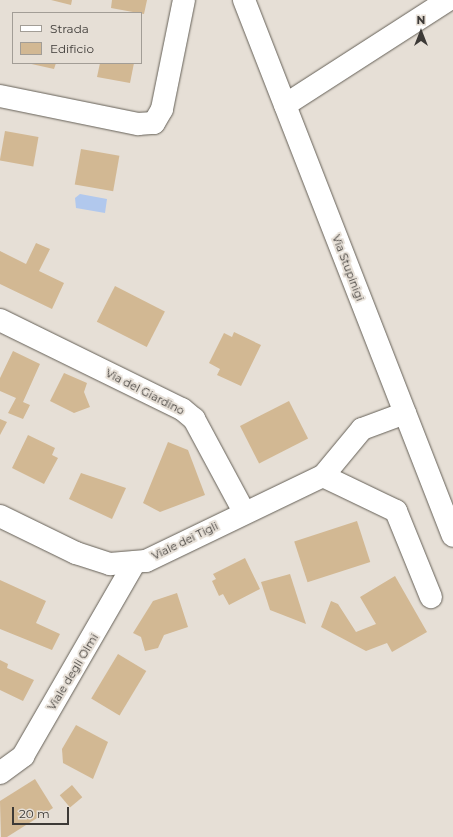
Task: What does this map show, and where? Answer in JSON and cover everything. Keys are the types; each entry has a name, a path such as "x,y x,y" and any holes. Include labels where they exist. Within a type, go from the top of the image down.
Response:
{"street":[{"path":"0,96 138,124 154,123 162,109 184,0"},
{"name":"Via Stupinigi","path":"244,0 453,536"},
{"path":"285,105 448,0"},
{"name":"Via del Giardino","path":"0,320 186,412 194,419 244,512"},
{"name":"Viale dei Tigli","path":"0,516 76,553 110,564 146,561 244,512 323,476 362,429 405,413"},
{"path":"323,476 396,512 431,597"},
{"name":"Viale degli Olmi","path":"0,773 23,756 135,562"}],"water":[{"path":"80,194 107,199 105,213 76,208 75,198"}],"building":[{"path":"51,0 72,0 71,5"},
{"path":"112,0 147,0 144,14 142,12 111,8"},
{"path":"32,64 56,64 54,69"},
{"path":"100,64 134,64 130,83 97,77"},
{"path":"5,131 38,137 33,166 0,161"},
{"path":"81,149 119,156 113,191 75,184"},
{"path":"36,243 50,249 39,271 64,283 52,309 0,284 0,251 26,264"},
{"path":"115,286 165,311 147,347 97,322"},
{"path":"234,332 261,345 241,386 217,375 220,369 209,363 224,333 232,337"},
{"path":"13,351 40,364 23,402 30,405 23,419 8,413 16,398 0,391 0,378"},
{"path":"64,373 87,383 84,392 90,407 74,413 50,401"},
{"path":"289,401 308,438 259,463 240,426"},
{"path":"0,419 7,422 0,435"},
{"path":"28,435 55,448 52,455 58,458 44,484 12,468"},
{"path":"168,442 188,450 205,495 160,512 143,503"},
{"path":"81,473 126,488 112,519 69,499"},
{"path":"357,521 370,562 308,582 294,541"},
{"path":"245,558 260,589 229,605 223,594 219,596 212,581 216,579 213,574"},
{"path":"290,574 306,624 270,610 261,582"},
{"path":"395,576 427,632 392,652 387,643 366,651 321,627 331,601 338,604 356,632 376,624 360,597"},
{"path":"0,580 46,601 36,623 60,634 52,650 0,629"},
{"path":"177,593 188,627 164,635 158,648 145,651 141,637 133,633 153,601"},
{"path":"118,654 146,671 120,716 91,699"},
{"path":"0,660 8,664 7,668 34,680 23,701 0,690"},
{"path":"76,725 108,742 93,779 63,763 62,749"},
{"path":"35,779 53,808 7,837 1,837 0,801"},
{"path":"72,785 82,797 70,808 60,795"}]}
